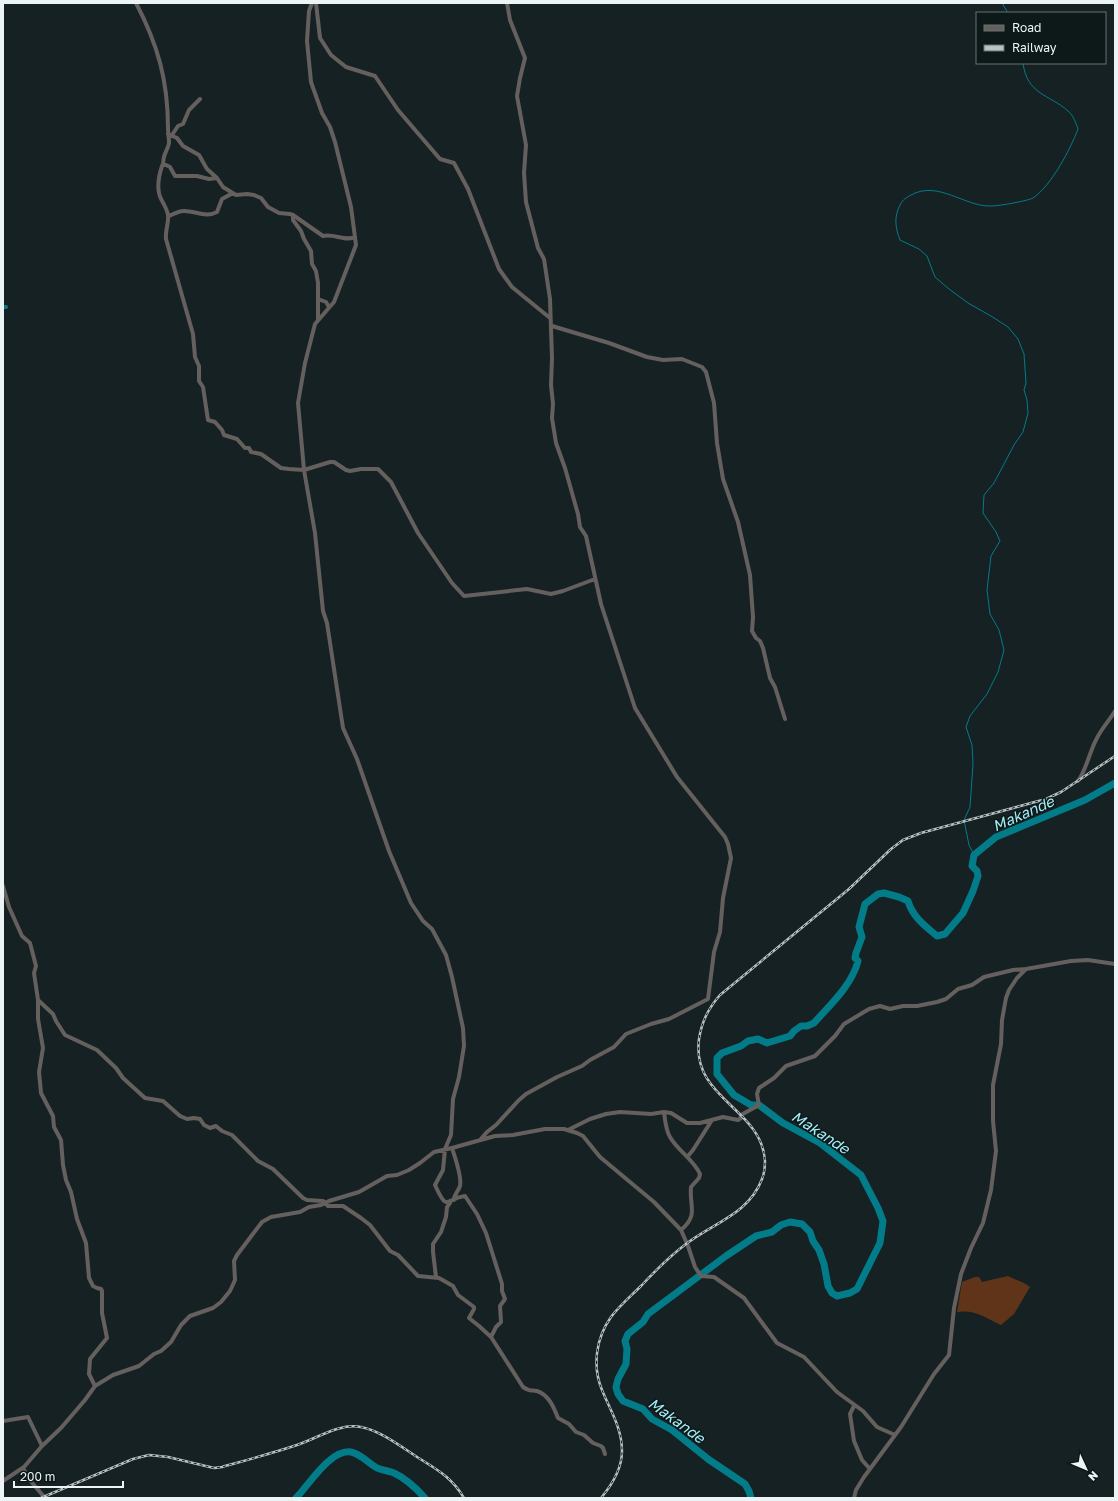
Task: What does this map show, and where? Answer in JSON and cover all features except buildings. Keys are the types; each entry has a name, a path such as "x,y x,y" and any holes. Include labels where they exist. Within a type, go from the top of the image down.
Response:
{"street":[{"path":"136,3 156,46 165,86 170,135 168,150 164,156 163,165 158,177 159,194 165,204 169,216 166,239 193,334 199,381 203,387 208,420 215,422 227,437 237,440 245,448 249,448 251,452 261,454 281,468 304,470 334,462 350,471 361,469 378,469 391,482 418,533 449,579 464,596 527,589 551,594 594,579"},
{"path":"312,3 309,11 307,41 311,82 322,113 330,127 335,142 351,207 356,245 334,302 315,324 305,363 298,403 304,470 316,541 323,611 327,623 343,728 357,759 389,851 411,903 423,920 432,929 446,955 459,1006 465,1040 459,1077 453,1099 451,1135 445,1150 443,1170 435,1185 443,1201 452,1202"},
{"path":"316,3 320,38 331,55 346,66 375,76 398,110 440,159 454,163 468,189 499,269 512,287 550,318"},
{"path":"480,1140 507,1115 526,1094 557,1077 582,1066 614,1047 624,1035 669,1019 705,1002 709,996 714,952 720,932 722,898 730,866 731,854 720,828 697,804 676,777 635,708 601,604 594,579 586,536 580,527 578,514 565,468 556,443 552,418 551,304 544,259 534,236 526,197 524,174 526,145 517,96 520,74 525,58 510,20 507,3"},
{"path":"170,135 178,126 183,124 189,110 198,103 200,99"},
{"path":"170,135 177,138 183,146 199,155 207,169 217,178 222,187 236,195 247,194 261,198 268,207 279,213 293,215 323,236 326,235 336,238 356,237"},
{"path":"163,165 170,167 175,176 196,176 209,179 217,178"},
{"path":"169,216 183,211 213,214 217,212 222,199 233,193"},
{"path":"293,215 293,220 301,231 311,251 312,264 316,271 318,283 318,320"},
{"path":"318,299 326,302 329,307"},
{"path":"552,326 609,343 647,358 682,360 702,367 706,372 714,403 717,443 723,479 739,528 750,575 753,617 752,631 756,638 760,641 763,648 770,678 775,687 785,719"},
{"path":"1078,780 1083,774 1097,736 1115,711"},
{"path":"3,886 11,911 22,936 30,943 36,967 34,974 38,1000 38,1019 43,1048 39,1072 41,1093 53,1118 54,1127 61,1140 62,1159 66,1180 86,1243 89,1278 92,1284 102,1291 102,1313 107,1338 90,1359 89,1374 95,1386"},
{"path":"568,1130 590,1119 606,1114 620,1112 651,1114 664,1112 675,1115 687,1123 698,1123 723,1116 739,1119 741,1115 759,1105 757,1094 759,1088 774,1078 786,1066 815,1056 835,1036 844,1024 864,1011 877,1006 883,1006 890,1009 937,1002 946,998 958,989 972,985 984,977 1013,970 1071,961 1093,961 1115,964"},
{"path":"854,1498 860,1483 895,1436 917,1403 931,1377 949,1355 954,1308 962,1274 971,1248 983,1223 992,1185 996,1151 993,1121 993,1085 1001,1044 1002,1020 1006,998 1014,982 1026,969"},
{"path":"38,1000 54,1014 56,1021 65,1035 97,1050 116,1068 123,1078 145,1098 163,1101 180,1116 187,1119 194,1118 200,1120 204,1125 210,1128 217,1126 222,1131 232,1135 258,1161 273,1169 302,1198 307,1200 321,1200 330,1207 343,1206 370,1225 390,1251 398,1255 418,1276 436,1277 453,1286 458,1295 474,1306 474,1309 468,1318 491,1337 523,1387 529,1392 538,1391 548,1399 555,1408 560,1419 569,1424 576,1432 584,1435 593,1443 604,1448 605,1454"},
{"path":"664,1112 670,1138 688,1156 700,1175 691,1187 691,1216 688,1224 681,1230"},
{"path":"688,1156 712,1120"},
{"path":"3,1481 23,1468 42,1446 69,1420 95,1386 113,1375 138,1366 154,1354 161,1351 171,1342 181,1325 190,1316 213,1308 222,1302 230,1291 235,1280 234,1266 237,1255 262,1222 271,1217 300,1212 306,1208 359,1192 387,1176 396,1175 409,1170 434,1152 495,1136 514,1135 545,1129 568,1130 583,1136 600,1157 652,1200 681,1230 695,1267 701,1276 714,1277 744,1298 776,1341 804,1358 834,1389 866,1414 879,1428 895,1436"},
{"path":"452,1148 460,1184 452,1202"},
{"path":"436,1277 433,1244 441,1232 446,1217 447,1206 465,1196 477,1214 486,1233 502,1284 502,1291 505,1299 500,1306 501,1321 491,1337"},
{"path":"854,1406 850,1412 854,1441 862,1460 870,1469"},
{"path":"3,1421 28,1416 42,1446"},
{"path":"23,1468 28,1478 45,1498"}],"shaded area":[{"path":"1008,1276 1030,1287 1014,1314 1001,1325 975,1313 963,1311 957,1312 962,1282 975,1277 979,1277 982,1282"}],"waterway":[{"path":"1002,3 1007,12"},
{"path":"974,855 969,845 964,820 970,807 973,764 972,745 966,727 970,716 987,694 998,672 1004,650 999,630 990,614 987,590 991,556 1000,541 996,532 983,513 984,495 994,483 1014,445 1023,432 1028,413 1027,400 1024,390 1026,383 1024,354 1018,339 1008,327 968,303 949,289 935,277 927,256 919,249 900,240 896,226 896,218 898,209 903,200 921,191 941,192 971,203 991,206 1033,198 1046,185 1065,157 1078,129 1073,117 1068,111 1034,88 1025,74 1023,64"},
{"name":"Makande","path":"751,1498 745,1484 708,1459 672,1430 652,1419 643,1409 623,1401 618,1394 616,1387 618,1379 626,1364 627,1349 625,1341 628,1334 643,1322 648,1314 726,1256 756,1236 772,1232 781,1225 790,1222 802,1224 810,1232 813,1241 819,1250 824,1264 828,1286 832,1293 837,1296 850,1293 857,1289 880,1243 883,1221 861,1175 820,1143 783,1123 759,1105 751,1105 734,1095 717,1074 717,1058 722,1053 741,1046 748,1041 758,1039 767,1043 790,1036 801,1026 807,1026 814,1023 840,994 855,970 858,961 855,958 856,953 862,937 859,927 865,904 878,894 884,893 908,901 916,916 928,928 937,936 945,934 963,913 973,891 978,876 977,871 972,866 974,855 996,837 1085,800 1115,783"},
{"name":"Makande","path":"296,1498 320,1469 335,1456 351,1452 355,1453 377,1468 394,1473 403,1478 415,1487 425,1498"}],"railway":[{"path":"601,1498 615,1476 622,1457 618,1427 602,1390 597,1371 597,1352 606,1325 622,1305 674,1254 696,1237 729,1217 748,1201 756,1191 764,1173 765,1161 761,1143 752,1128 741,1115 716,1090 706,1076 699,1059 700,1033 712,1005 720,995 849,889 891,849 903,840 921,833 1046,799 1061,792 1115,756"},
{"path":"41,1498 133,1459 149,1455 168,1457 214,1468 222,1467 297,1445 337,1429 353,1426 376,1432 397,1444 443,1474 454,1484 464,1498"}]}
